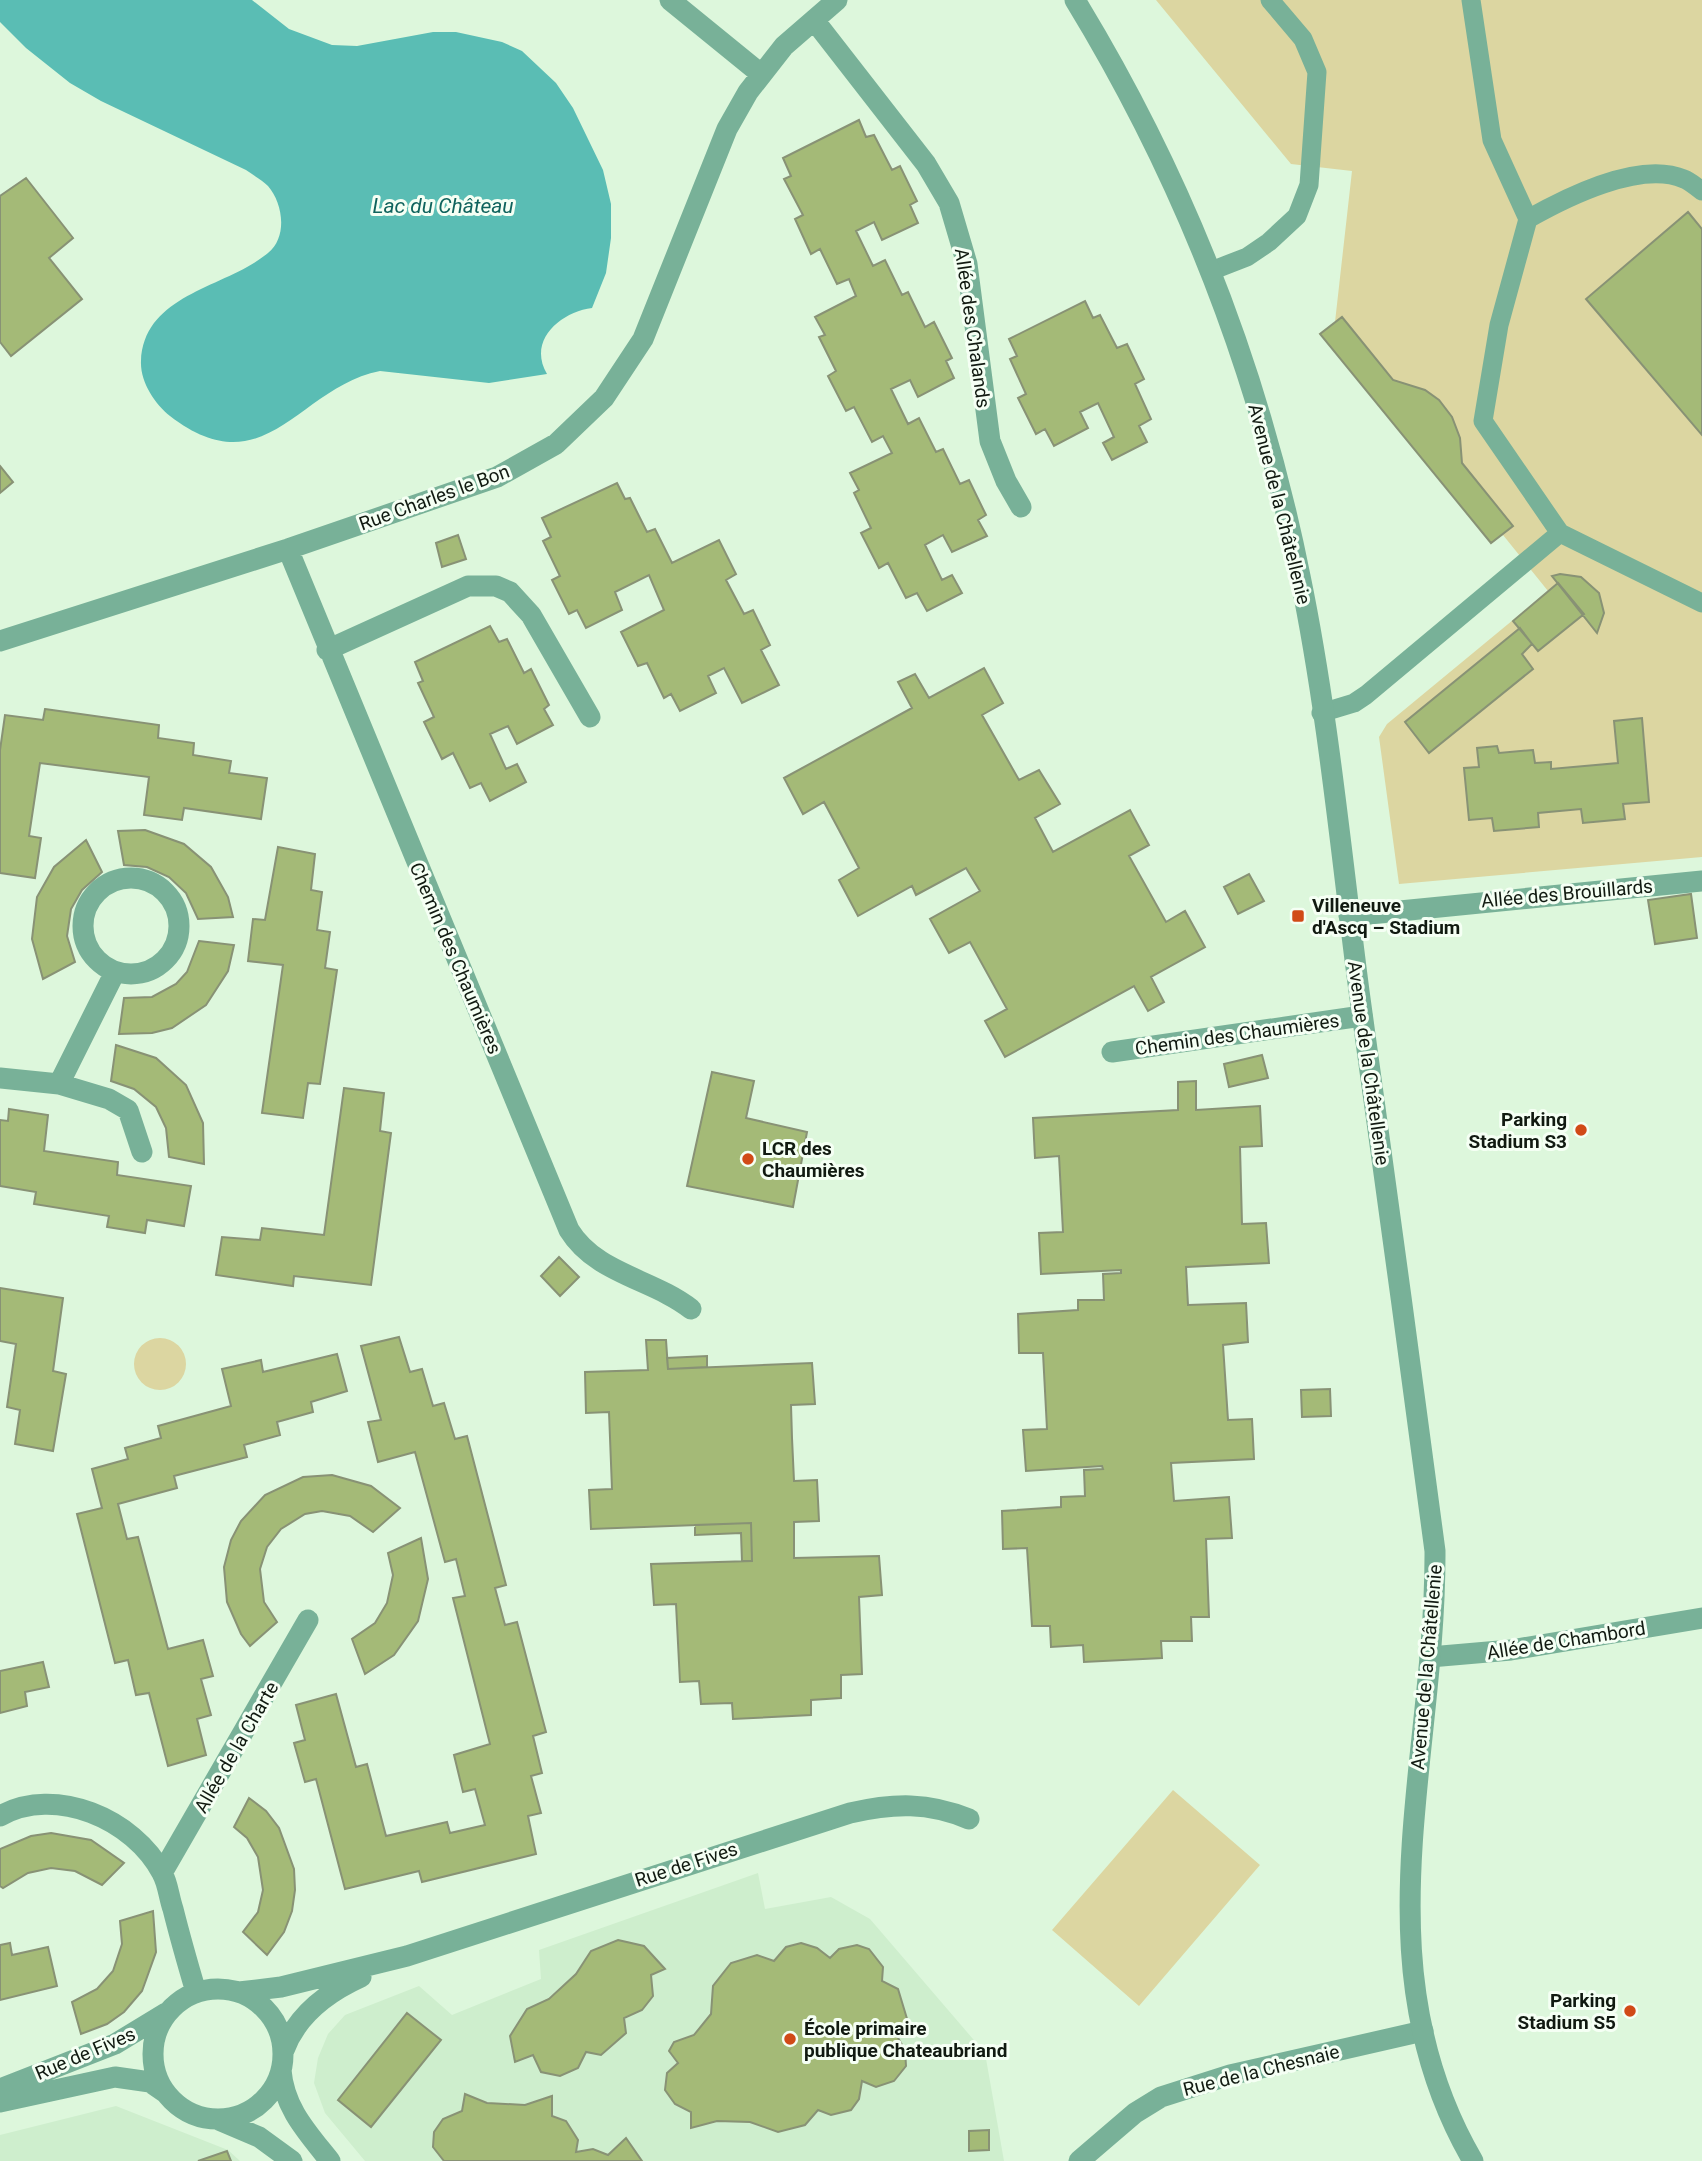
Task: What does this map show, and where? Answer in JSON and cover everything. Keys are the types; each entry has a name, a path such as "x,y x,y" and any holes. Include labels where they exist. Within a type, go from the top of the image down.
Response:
{"street":[{"path":"670,0 761,74"},
{"name":"Rue Charles le Bon","path":"0,641 288,549 497,477 556,444 581,423 604,398 643,339 727,129 761,74 784,46 837,0"},
{"name":"Avenue de la Châtellenie","path":"1074,0 1138,108 1211,271 1249,377 1278,480 1303,588 1435,1551 1430,1657 1408,1887 1412,1963 1423,2031 1441,2091 1473,2161"},
{"name":"Allée des Chalands","path":"814,20 926,164 949,203 967,264 990,442 1006,481 1021,507"},
{"name":"Chemin des Chaumières","path":"288,549 327,650 569,1230 577,1243 597,1259 659,1287 691,1309"},
{"path":"327,650 468,586 496,586 510,592 531,615 590,717"},
{"path":"134,878 149,881 162,889 178,914 177,943 158,966 145,973 115,972 96,959 84,939 82,924 86,909 105,885 134,878"},
{"name":"Allée des Brouillards","path":"1349,916 1702,881"},
{"path":"59,1084 115,972"},
{"name":"Chemin des Chaumières","path":"1112,1052 1362,1016"},
{"path":"0,1077 59,1084 109,1099 128,1110 142,1152"},
{"name":"Allée de Chambord","path":"1430,1657 1511,1650 1702,1618"},
{"name":"Allée de la Charte","path":"162,1873 308,1620"},
{"path":"0,1816 9,1811 66,1804 91,1812 116,1825 141,1846 162,1873 196,1992"},
{"name":"Rue de Fives","path":"239,1992 281,1987 407,1956 850,1812 912,1804 944,1809 970,1819"},
{"name":"Rue de Fives","path":"283,2059 296,2026 330,1993 407,1956"},
{"path":"292,2161 240,2126 189,2112 166,2094 157,2077 152,2057 158,2029 168,2012 180,2000 196,1992 222,1988 256,2000 270,2014 279,2031 283,2059 283,2091 289,2108 330,2161"},
{"name":"Rue de Fives","path":"0,2089 115,2043 168,2012"},
{"name":"Rue de la Chesnaie","path":"1079,2161 1135,2113 1161,2096 1230,2075 1423,2031"},
{"path":"217,2119 237,2117 262,2102 274,2087 283,2059"},
{"name":"Rue de Fives","path":"0,2102 115,2077 150,2082 166,2094"}],"lane":[{"path":"1211,271 1247,257 1276,236 1297,216 1309,185 1317,72 1310,50 1270,0"},
{"path":"1471,0 1492,140 1528,219 1499,325 1483,421 1560,533 1702,603"},
{"path":"1528,219 1596,184 1650,175 1682,178 1702,191"},
{"path":"1321,713 1354,703 1366,695 1560,533"}],"shaded area":[{"path":"1156,0 1702,0 1702,857 1399,884 1379,737 1387,724 1548,591 1503,535 1491,543 1320,334 1335,322 1352,171 1291,164"},
{"path":"160,1338 170,1340 178,1346 184,1354 184,1374 178,1382 170,1388 160,1390 150,1388 142,1382 136,1374 134,1364 136,1354 142,1346 150,1340"},
{"path":"1173,1790 1260,1865 1139,2006 1052,1930"},
{"path":"758,1873 765,1909 831,1897 870,1919 985,2053 1004,2161 365,2161 325,2113 314,2083 318,2058 328,2034 345,2015 419,1986 452,2015 541,1979 539,1950"},
{"path":"116,2106 228,2150 240,2161 0,2161 0,2135"}],"water":[{"name":"Lac du Château","path":"0,0 252,0 289,29 332,45 357,46 433,32 456,32 502,42 522,51 556,83 573,108 603,170 611,204 611,238 606,273 592,308 569,315 550,330 541,350 547,374 489,383 380,371 351,381 280,427 257,438 231,442 203,436 170,416 150,392 141,369 146,338 156,320 171,306 251,265 268,253 279,238 281,229 277,201 268,186 246,170 101,101 70,83 26,48 0,22"}],"building":[{"path":"859,120 866,137 874,135 892,170 900,166 917,201 910,205 918,223 882,240 874,222 856,231 873,266 885,260 902,295 908,292 925,327 934,322 952,358 946,361 954,378 918,397 910,380 891,389 908,424 919,418 936,452 943,449 960,484 969,480 986,515 978,520 987,536 952,552 943,535 925,545 942,580 952,575 962,593 927,611 917,593 906,598 888,563 879,568 861,533 871,528 854,493 859,490 850,473 892,453 883,436 872,442 854,407 846,411 828,376 836,371 819,337 825,335 815,317 856,296 849,279 837,284 820,249 811,254 795,219 803,215 784,179 791,176 783,158"},
{"path":"26,178 73,238 49,258 82,299 11,356 0,342 0,196"},
{"path":"1688,212 1702,229 1702,435 1586,299"},
{"path":"1085,301 1093,318 1100,315 1117,348 1127,344 1144,379 1135,384 1151,419 1139,426 1147,442 1112,460 1103,443 1114,437 1098,403 1080,412 1088,428 1054,446 1045,429 1036,434 1018,398 1026,394 1010,359 1017,356 1009,339"},
{"path":"1342,317 1393,380 1425,390 1439,400 1452,417 1460,438 1462,463 1513,526 1491,543 1320,334"},
{"path":"0,466 13,482 0,493"},
{"path":"617,483 625,499 630,498 647,532 655,529 672,563 719,540 736,574 726,580 744,614 753,610 770,645 761,650 779,685 742,703 724,668 708,676 716,693 680,711 671,694 664,698 647,663 638,666 621,632 664,610 649,575 615,592 622,610 586,628 577,610 569,614 552,580 560,576 543,541 551,537 542,518"},
{"path":"458,535 466,559 442,567 436,543"},
{"path":"1560,574 1581,577 1599,593 1604,613 1597,633 1552,576"},
{"path":"1558,583 1584,614 1538,651 1513,621"},
{"path":"490,626 499,642 507,639 524,673 531,669 549,705 544,709 553,725 517,744 508,726 490,734 506,769 517,764 526,782 490,801 481,783 470,788 453,753 442,759 424,722 434,717 418,683 423,681 415,662"},
{"path":"1520,628 1532,644 1522,654 1533,669 1429,753 1405,722"},
{"path":"984,668 1003,703 982,715 1019,780 1039,770 1060,804 1035,818 1053,852 1130,810 1149,845 1129,856 1166,922 1185,911 1205,947 1151,977 1164,1002 1148,1011 1134,986 1005,1057 985,1021 1007,1009 970,942 949,953 930,919 980,891 966,868 916,895 912,886 858,916 839,880 859,868 824,802 803,814 784,778 912,708 898,682 915,674 929,698"},
{"path":"45,709 159,725 158,738 194,743 193,755 231,761 229,773 267,778 261,819 184,808 182,820 144,815 149,777 40,763 29,836 41,838 35,878 0,873 0,750 5,715 43,720"},
{"path":"1642,718 1649,802 1623,804 1625,819 1583,823 1581,809 1538,813 1539,827 1494,831 1492,818 1469,820 1464,768 1479,767 1477,748 1497,746 1499,753 1533,750 1535,763 1551,762 1551,769 1618,763 1614,721"},
{"path":"145,830 184,844 211,867 228,897 233,917 198,919 186,893 169,877 147,867 124,865 118,831"},
{"path":"86,840 102,872 82,890 71,909 67,936 75,962 43,979 32,939 37,897 54,867"},
{"path":"278,847 315,854 311,890 322,892 317,930 330,932 325,968 337,970 320,1084 308,1083 303,1118 262,1113 283,965 248,961 253,919 265,920"},
{"path":"1249,874 1264,901 1238,914 1224,887"},
{"path":"1691,894 1697,938 1655,944 1648,900"},
{"path":"199,941 234,945 228,971 206,1005 172,1028 152,1033 119,1034 124,998 152,997 176,984 187,972"},
{"path":"116,1045 156,1058 186,1085 203,1123 204,1164 169,1157 166,1128 156,1107 134,1089 111,1081"},
{"path":"1262,1055 1268,1078 1229,1087 1224,1064"},
{"name":"LCR des Chaumières","path":"712,1072 754,1081 746,1118 807,1132 793,1207 687,1186"},
{"path":"1196,1081 1196,1110 1260,1106 1262,1146 1240,1147 1242,1224 1266,1223 1269,1263 1186,1267 1188,1305 1246,1303 1248,1342 1223,1345 1228,1420 1252,1419 1254,1459 1171,1463 1174,1501 1229,1497 1232,1538 1206,1539 1209,1617 1191,1617 1192,1641 1161,1641 1162,1658 1084,1662 1083,1645 1051,1647 1050,1626 1032,1626 1027,1548 1003,1549 1002,1511 1061,1507 1061,1497 1085,1496 1084,1470 1103,1469 1102,1466 1026,1471 1023,1430 1047,1429 1043,1353 1019,1353 1018,1314 1078,1310 1078,1300 1104,1300 1103,1274 1121,1273 1121,1270 1041,1274 1039,1233 1063,1232 1059,1156 1035,1158 1033,1118 1178,1110 1178,1082"},
{"path":"344,1088 384,1093 380,1131 391,1133 371,1285 294,1276 293,1286 216,1275 222,1237 260,1240 262,1228 324,1235"},
{"path":"9,1109 48,1115 44,1151 118,1162 117,1175 191,1186 184,1226 147,1220 145,1233 107,1227 109,1216 34,1204 36,1192 0,1186 0,1120 8,1121"},
{"path":"559,1257 579,1277 560,1296 541,1276"},
{"path":"0,1288 63,1298 53,1371 66,1374 53,1451 15,1444 20,1410 7,1407 16,1344 0,1341"},
{"path":"399,1337 410,1372 422,1369 433,1406 444,1403 455,1439 467,1436 506,1585 495,1588 505,1625 517,1622 546,1732 533,1736 542,1773 531,1776 541,1813 528,1816 536,1854 422,1882 419,1871 345,1889 316,1779 305,1782 294,1743 305,1740 296,1705 336,1694 356,1767 367,1764 386,1836 447,1822 450,1833 485,1825 475,1789 463,1792 454,1755 490,1744 453,1598 465,1596 456,1559 445,1562 415,1452 378,1462 368,1422 381,1420 361,1346"},
{"path":"646,1340 666,1340 668,1369 812,1363 815,1404 791,1405 792,1438 794,1481 817,1480 819,1521 794,1522 794,1558 879,1556 882,1595 859,1597 862,1674 841,1675 841,1698 811,1700 811,1715 733,1719 732,1703 701,1704 699,1681 680,1682 676,1604 654,1605 651,1564 752,1561 751,1523 591,1529 589,1490 612,1489 609,1412 586,1413 585,1372 648,1370"},
{"path":"337,1354 347,1391 311,1402 313,1412 277,1422 280,1435 244,1445 247,1457 174,1476 177,1488 118,1504 127,1539 138,1537 168,1649 203,1640 213,1676 201,1679 211,1715 197,1719 206,1755 168,1766 149,1693 136,1695 128,1660 115,1663 77,1514 102,1508 92,1469 128,1459 125,1448 161,1438 158,1426 231,1406 222,1369 261,1360 263,1372"},
{"path":"707,1356 707,1367 668,1369 667,1358"},
{"path":"1330,1389 1331,1416 1302,1417 1301,1390"},
{"path":"332,1475 371,1486 400,1508 373,1532 350,1516 322,1511 305,1514 281,1529 267,1547 260,1569 264,1602 277,1622 250,1646 241,1634 227,1602 224,1567 231,1540 241,1521 265,1495 303,1477"},
{"path":"751,1523 752,1561 742,1561 741,1533 695,1535 695,1525"},
{"path":"421,1538 428,1579 418,1621 394,1655 365,1674 352,1639 375,1623 387,1603 393,1575 388,1553"},
{"path":"43,1662 49,1687 25,1692 27,1706 0,1713 0,1671"},
{"path":"249,1798 266,1811 279,1828 294,1869 292,1911 284,1932 267,1955 243,1932 258,1912 263,1890 258,1857 247,1838 234,1827"},
{"path":"51,1833 91,1840 124,1863 102,1885 75,1871 51,1868 28,1873 3,1888 0,1886 0,1849 31,1836"},
{"path":"153,1911 156,1952 142,1991 124,2012 107,2024 81,2034 72,2002 97,1989 113,1971 122,1944 120,1921"},
{"path":"618,1940 644,1946 665,1969 651,1975 653,1996 642,2010 624,2018 626,2033 601,2055 586,2052 578,2068 560,2076 541,2072 533,2055 515,2062 510,2036 527,2009 549,1999 576,1974 591,1951"},
{"path":"10,1943 12,1955 48,1947 57,1986 0,2000 0,1945"},
{"name":"École primaire publique Chateaubriand","path":"801,1943 817,1948 830,1958 839,1949 857,1945 869,1949 883,1967 882,1981 898,1989 908,2022 897,2036 905,2050 906,2066 894,2081 876,2087 862,2081 859,2099 851,2110 831,2115 818,2110 805,2125 778,2132 750,2122 717,2121 691,2128 691,2112 675,2104 665,2090 667,2073 678,2063 669,2051 674,2042 694,2035 711,2014 713,1986 731,1963 757,1955 774,1961 786,1947"},
{"path":"407,2013 441,2040 371,2127 338,2100"},
{"path":"465,2094 487,2103 525,2105 552,2096 552,2116 566,2121 578,2140 576,2152 593,2149 608,2155 626,2138 642,2161 444,2161 433,2147 434,2132 443,2119 462,2111"},
{"path":"989,2130 989,2150 969,2151 969,2131"},
{"path":"227,2151 231,2161 198,2161"}],"place":[{"name":"Villeneuve d'Ascq – Stadium","path":"1298,916"},
{"name":"Parking Stadium S3","path":"1581,1130"},
{"name":"LCR des Chaumières","path":"748,1159"},
{"name":"Parking Stadium S5","path":"1630,2011"},
{"name":"École primaire publique Chateaubriand","path":"790,2039"}]}
